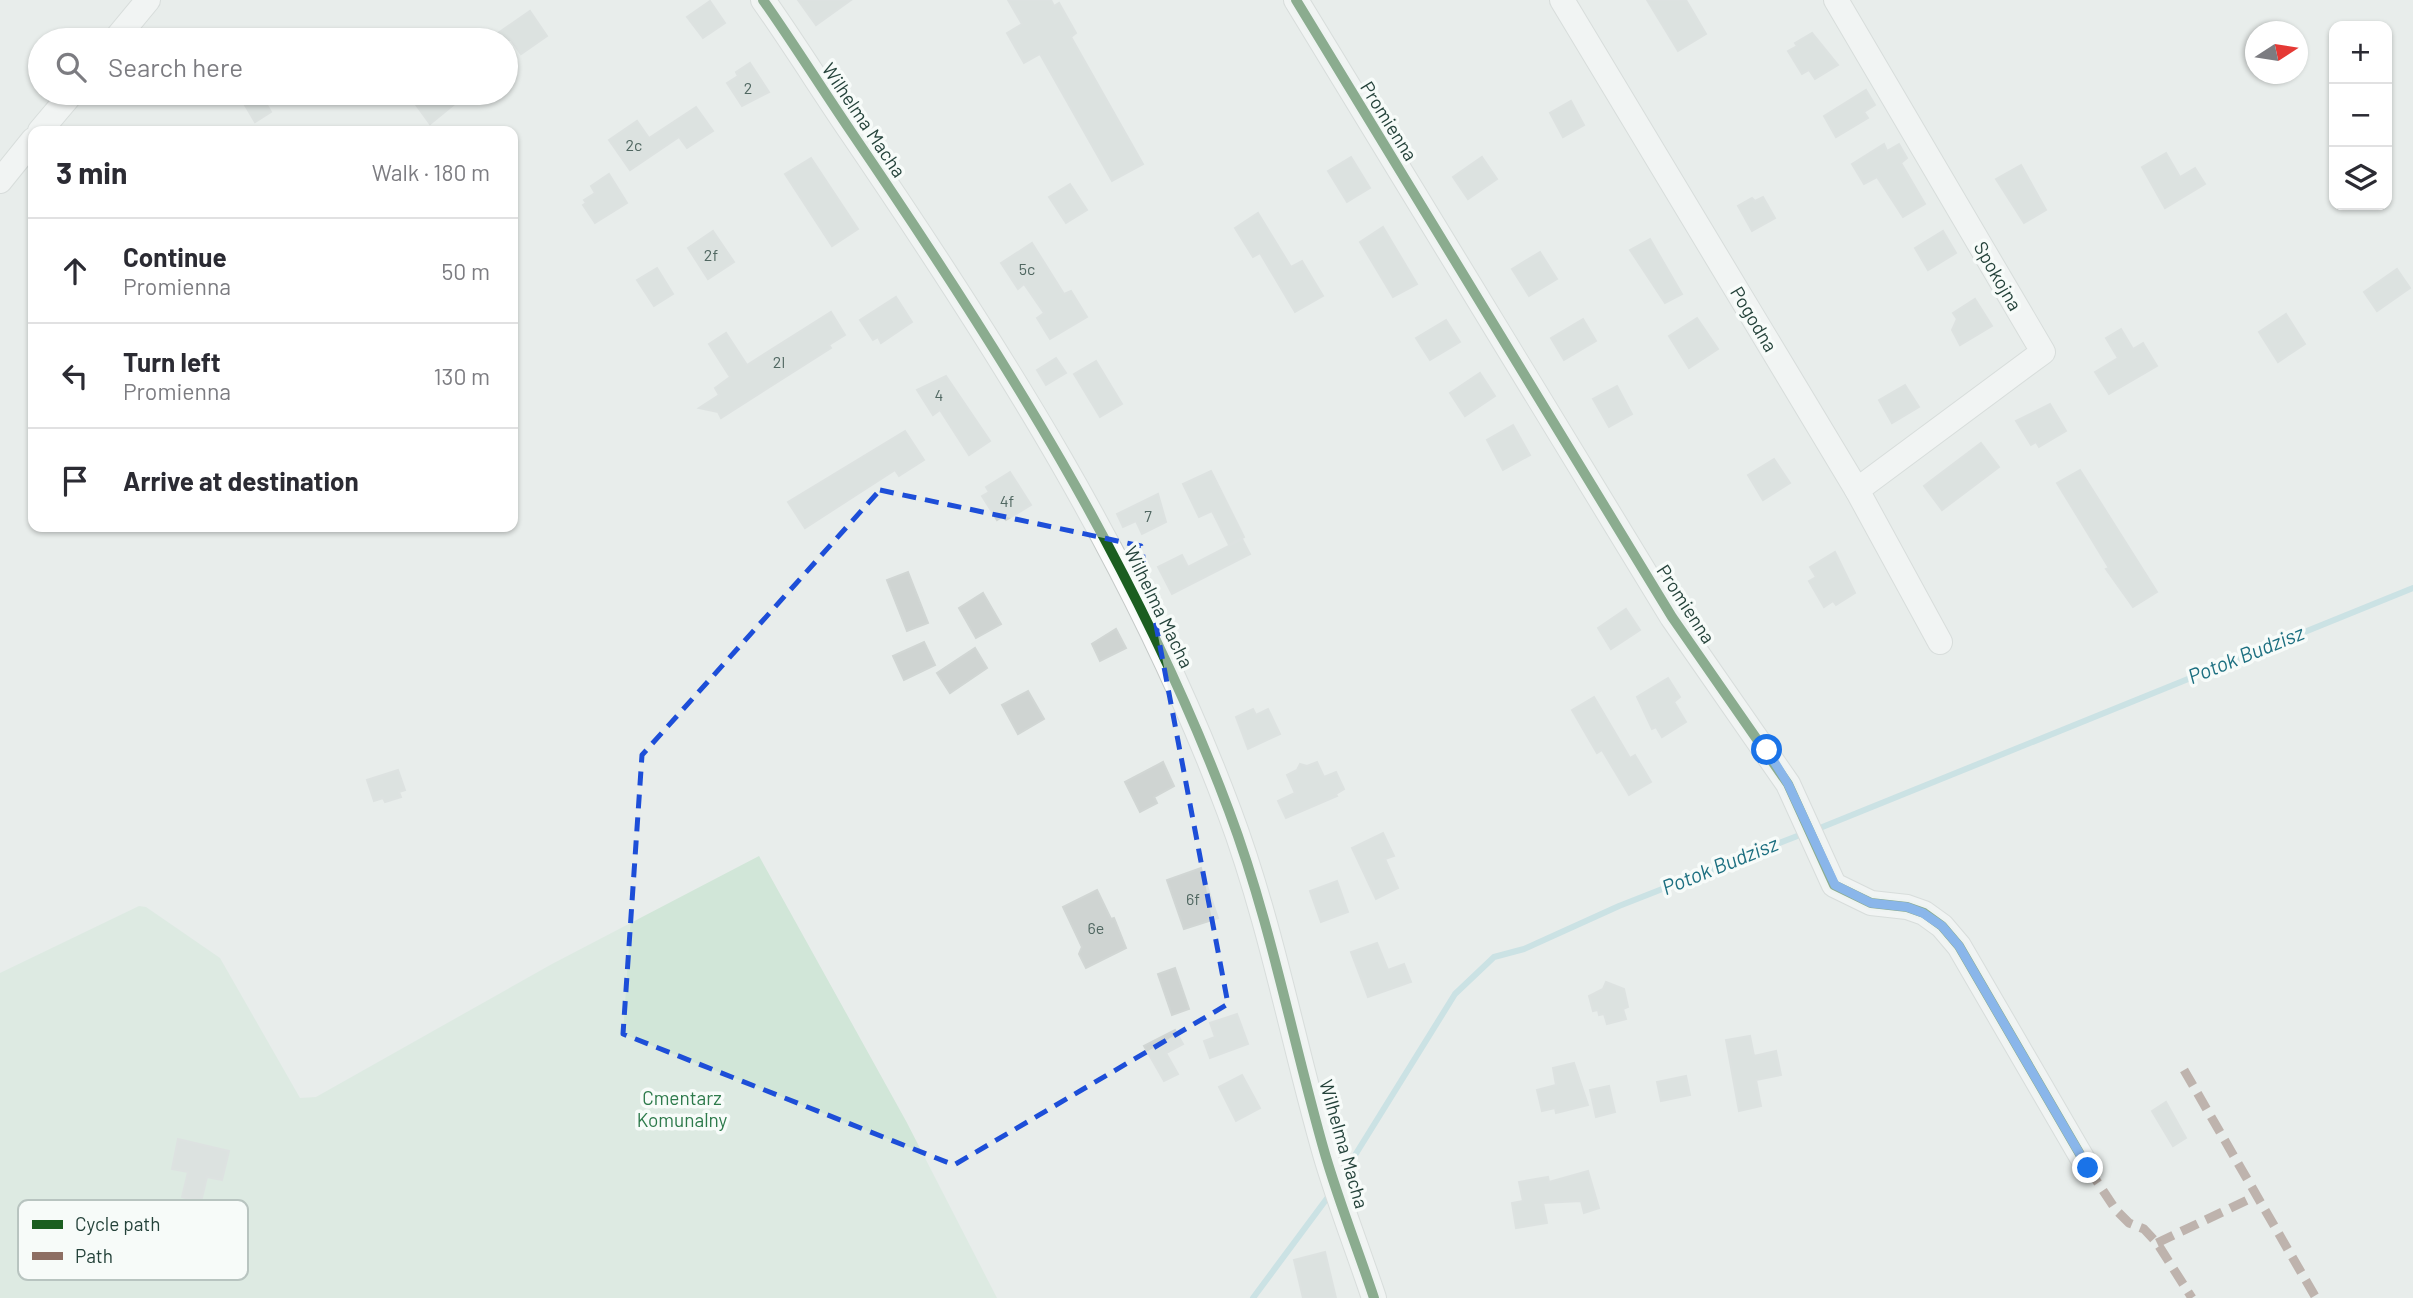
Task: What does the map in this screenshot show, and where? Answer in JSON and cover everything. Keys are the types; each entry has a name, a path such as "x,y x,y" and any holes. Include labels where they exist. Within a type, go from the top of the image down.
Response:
{"street":[{"path":"125,28 148,0"},
{"name":"Wilhelma Macha","path":"763,0 953,284 1048,436 1129,583 1198,730 1260,898 1336,1186 1374,1298"},
{"name":"Promienna","path":"1296,0 1672,617 1788,784 1835,885 1871,903 1907,907 1923,913 1942,926 1959,946 2088,1168"},
{"name":"Pogodna","path":"1562,0 1857,490 1940,642"},
{"name":"Spokojna","path":"1836,0 2043,352 1857,490"},
{"path":"44,126 62,105"},
{"path":"0,181 28,146"}],"highlighted area":[{"path":"880,490 1141,546 1228,1004 954,1165 623,1034 642,755"}],"green space":[{"name":"Cmentarz Komunalny","path":"759,856 906,1121 997,1298 0,1298 0,973 139,906 146,907 220,958 300,1098 316,1097 552,964"}],"building":[{"path":"798,0 851,0 816,25"},
{"path":"1008,0 1051,0 1054,6 1059,3 1076,33 1071,37 1143,164 1112,181 1040,54 1024,63 1007,33 1022,24"},
{"path":"1647,0 1686,0 1706,34 1678,51"},
{"path":"710,1 725,23 703,38 687,17"},
{"path":"530,11 547,36 521,54 518,50 518,28 505,28"},
{"path":"1812,33 1838,65 1815,79 1809,70 1802,74 1788,51 1797,46 1795,43"},
{"path":"750,63 769,92 742,106 727,83 738,76 736,72"},
{"path":"1866,90 1875,105 1864,112 1868,118 1836,137 1824,116"},
{"path":"1571,101 1584,125 1563,137 1550,113"},
{"path":"245,105 267,105 271,112 255,122"},
{"path":"416,105 453,105 430,124"},
{"path":"696,107 713,131 687,148 679,137 630,170 609,140 637,121 649,138"},
{"path":"1884,144 1887,151 1899,144 1907,158 1901,163 1925,204 1903,217 1877,177 1864,184 1852,164"},
{"path":"2166,153 2180,177 2195,168 2205,184 2165,208 2142,167"},
{"path":"1351,157 1370,188 1347,202 1328,171"},
{"path":"1482,157 1497,179 1468,199 1453,177"},
{"path":"811,158 858,229 832,246 785,174"},
{"path":"2021,165 2046,210 2024,223 1996,179"},
{"path":"609,174 627,203 595,223 583,205 586,203 584,200 595,193 591,186"},
{"path":"1070,184 1087,210 1066,223 1049,197"},
{"path":"1763,197 1775,218 1752,231 1738,206 1752,198 1755,201"},
{"path":"1258,213 1291,267 1302,261 1323,296 1295,312 1260,253 1253,257 1235,228"},
{"path":"1383,227 1417,284 1393,297 1360,242"},
{"path":"713,231 734,262 708,279 688,248"},
{"path":"1943,231 1956,253 1928,270 1915,248"},
{"path":"1650,239 1682,294 1665,303 1630,250"},
{"path":"1032,243 1064,294 1071,291 1087,317 1050,339 1037,318 1044,313 1024,284 1018,289 1001,263"},
{"path":"1540,252 1557,279 1529,296 1512,269"},
{"path":"657,268 673,294 654,306 637,280"},
{"path":"2397,269 2410,288 2377,311 2364,292"},
{"path":"896,297 912,322 881,343 878,337 873,340 860,320"},
{"path":"1975,299 1992,326 1960,345 1952,330 1957,319 1953,313"},
{"path":"831,312 845,335 829,345 831,348 721,418 718,412 699,408 719,395 715,388 730,377 709,344 726,333 747,365"},
{"path":"2286,314 2305,344 2278,362 2259,332"},
{"path":"1697,318 1718,349 1689,368 1669,336"},
{"path":"1583,319 1596,341 1564,360 1551,338"},
{"path":"1446,320 1460,342 1430,360 1416,338"},
{"path":"2121,329 2133,349 2143,343 2157,366 2109,394 2095,372 2118,358 2106,338"},
{"path":"1056,358 1066,373 1046,385 1037,370"},
{"path":"1096,361 1122,404 1100,417 1074,374"},
{"path":"1480,373 1495,396 1465,416 1450,393"},
{"path":"946,376 990,441 969,455 940,410 933,415 917,390"},
{"path":"1905,385 1919,407 1892,423 1879,400"},
{"path":"1617,386 1632,414 1609,427 1593,399"},
{"path":"2050,404 2066,431 2039,447 2036,442 2031,445 2016,421"},
{"path":"1513,425 1530,455 1503,470 1487,440"},
{"path":"905,431 924,460 899,476 895,470 805,528 788,502"},
{"path":"1981,443 1999,467 1942,510 1924,486"},
{"path":"1774,459 1790,483 1763,500 1748,475"},
{"path":"2080,470 2157,592 2133,607 2106,569 2109,568 2057,483"},
{"path":"1211,471 1244,537 1229,545 1212,511 1199,517 1183,484"},
{"path":"1010,472 1031,505 1006,520 1003,516 997,520 982,496 989,492 986,487"},
{"path":"1158,494 1166,522 1142,534 1136,521 1123,527 1117,514"},
{"path":"1242,539 1250,554 1172,594 1158,567 1182,555 1188,567"},
{"path":"1835,552 1855,593 1836,605 1833,601 1824,607 1809,581 1816,577 1810,567"},
{"path":"908,572 928,623 907,631 887,580"},
{"path":"983,593 1001,624 976,638 959,608"},
{"path":"1626,609 1640,630 1611,649 1598,628"},
{"path":"1116,629 1126,648 1100,661 1092,644"},
{"path":"924,642 935,665 904,680 893,656"},
{"path":"975,648 987,668 950,693 937,673"},
{"path":"1668,678 1680,697 1674,702 1686,722 1662,737 1656,727 1652,729 1637,697"},
{"path":"1028,691 1044,719 1018,734 1002,705"},
{"path":"1594,697 1630,758 1635,755 1651,782 1629,795 1602,750 1597,753 1572,710"},
{"path":"1253,709 1256,715 1268,709 1280,734 1248,749 1236,717"},
{"path":"1163,762 1174,786 1154,797 1157,803 1140,812 1125,782"},
{"path":"1317,762 1324,777 1336,772 1344,789 1336,794 1337,796 1286,818 1278,801 1295,793 1287,775 1297,770 1300,764 1307,766"},
{"path":"398,770 405,790 399,792 401,797 385,802 383,798 374,801 367,780"},
{"path":"1383,833 1394,856 1385,859 1398,888 1376,899 1352,848"},
{"path":"1201,868 1218,918 1184,929 1167,880"},
{"path":"1337,881 1348,912 1321,922 1310,891"},
{"path":"1097,890 1111,919 1114,918 1126,948 1086,968 1079,954 1082,947 1063,907"},
{"path":"1377,943 1388,970 1404,964 1411,982 1368,997 1351,952"},
{"path":"1175,968 1189,1009 1172,1015 1158,974"},
{"path":"1606,982 1624,989 1628,1007 1623,1009 1626,1019 1607,1024 1604,1014 1599,1015 1598,1010 1593,1011 1589,996 1603,989"},
{"path":"1237,1014 1248,1044 1210,1058 1204,1041 1215,1037 1210,1023"},
{"path":"1175,1030 1183,1044 1166,1053 1178,1074 1164,1081 1144,1046"},
{"path":"1750,1036 1754,1056 1776,1051 1781,1075 1756,1080 1761,1106 1739,1111 1726,1040"},
{"path":"1574,1063 1588,1105 1556,1113 1555,1108 1542,1111 1537,1090 1556,1085 1553,1068"},
{"path":"1242,1075 1260,1108 1236,1121 1219,1087"},
{"path":"1686,1076 1690,1095 1661,1101 1657,1082"},
{"path":"1609,1086 1615,1112 1596,1117 1590,1090"},
{"path":"2166,1102 2186,1138 2173,1146 2152,1111"},
{"path":"178,1139 229,1151 222,1180 207,1177 201,1200 182,1197 188,1172 172,1169"},
{"path":"1588,1171 1599,1208 1584,1213 1581,1201 1543,1203 1547,1223 1516,1228 1512,1203 1523,1201 1519,1182 1548,1177 1549,1182"},
{"path":"1325,1252 1336,1298 1303,1298 1294,1260"}],"waterway":[{"name":"Potok Budzisz","path":"1815,830 2413,588"},
{"name":"Potok Budzisz","path":"1339,1181 1455,994 1494,957 1524,949 1619,906 1805,833"},
{"name":"Potok Budzisz","path":"1253,1298 1331,1193"}],"marked path":[{"path":"2184,1070 2316,1298"},
{"path":"2088,1168 2116,1210 2129,1223 2144,1229 2157,1243 2192,1298"},
{"path":"2157,1243 2256,1196"}],"cycle path":[{"path":"763,0 907,214 1012,378 1108,545 1152,632 1192,720 1244,853 1325,1154 1374,1298"},
{"path":"1296,0 1672,617 1788,784 1834,885 1871,903 1907,907 1924,913 1942,926 1959,946 2088,1168"}],"route":[{"path":"1767,750 1788,784 1835,885 1871,903 1907,907 1923,913 1942,926 1959,946 2088,1168"}]}
